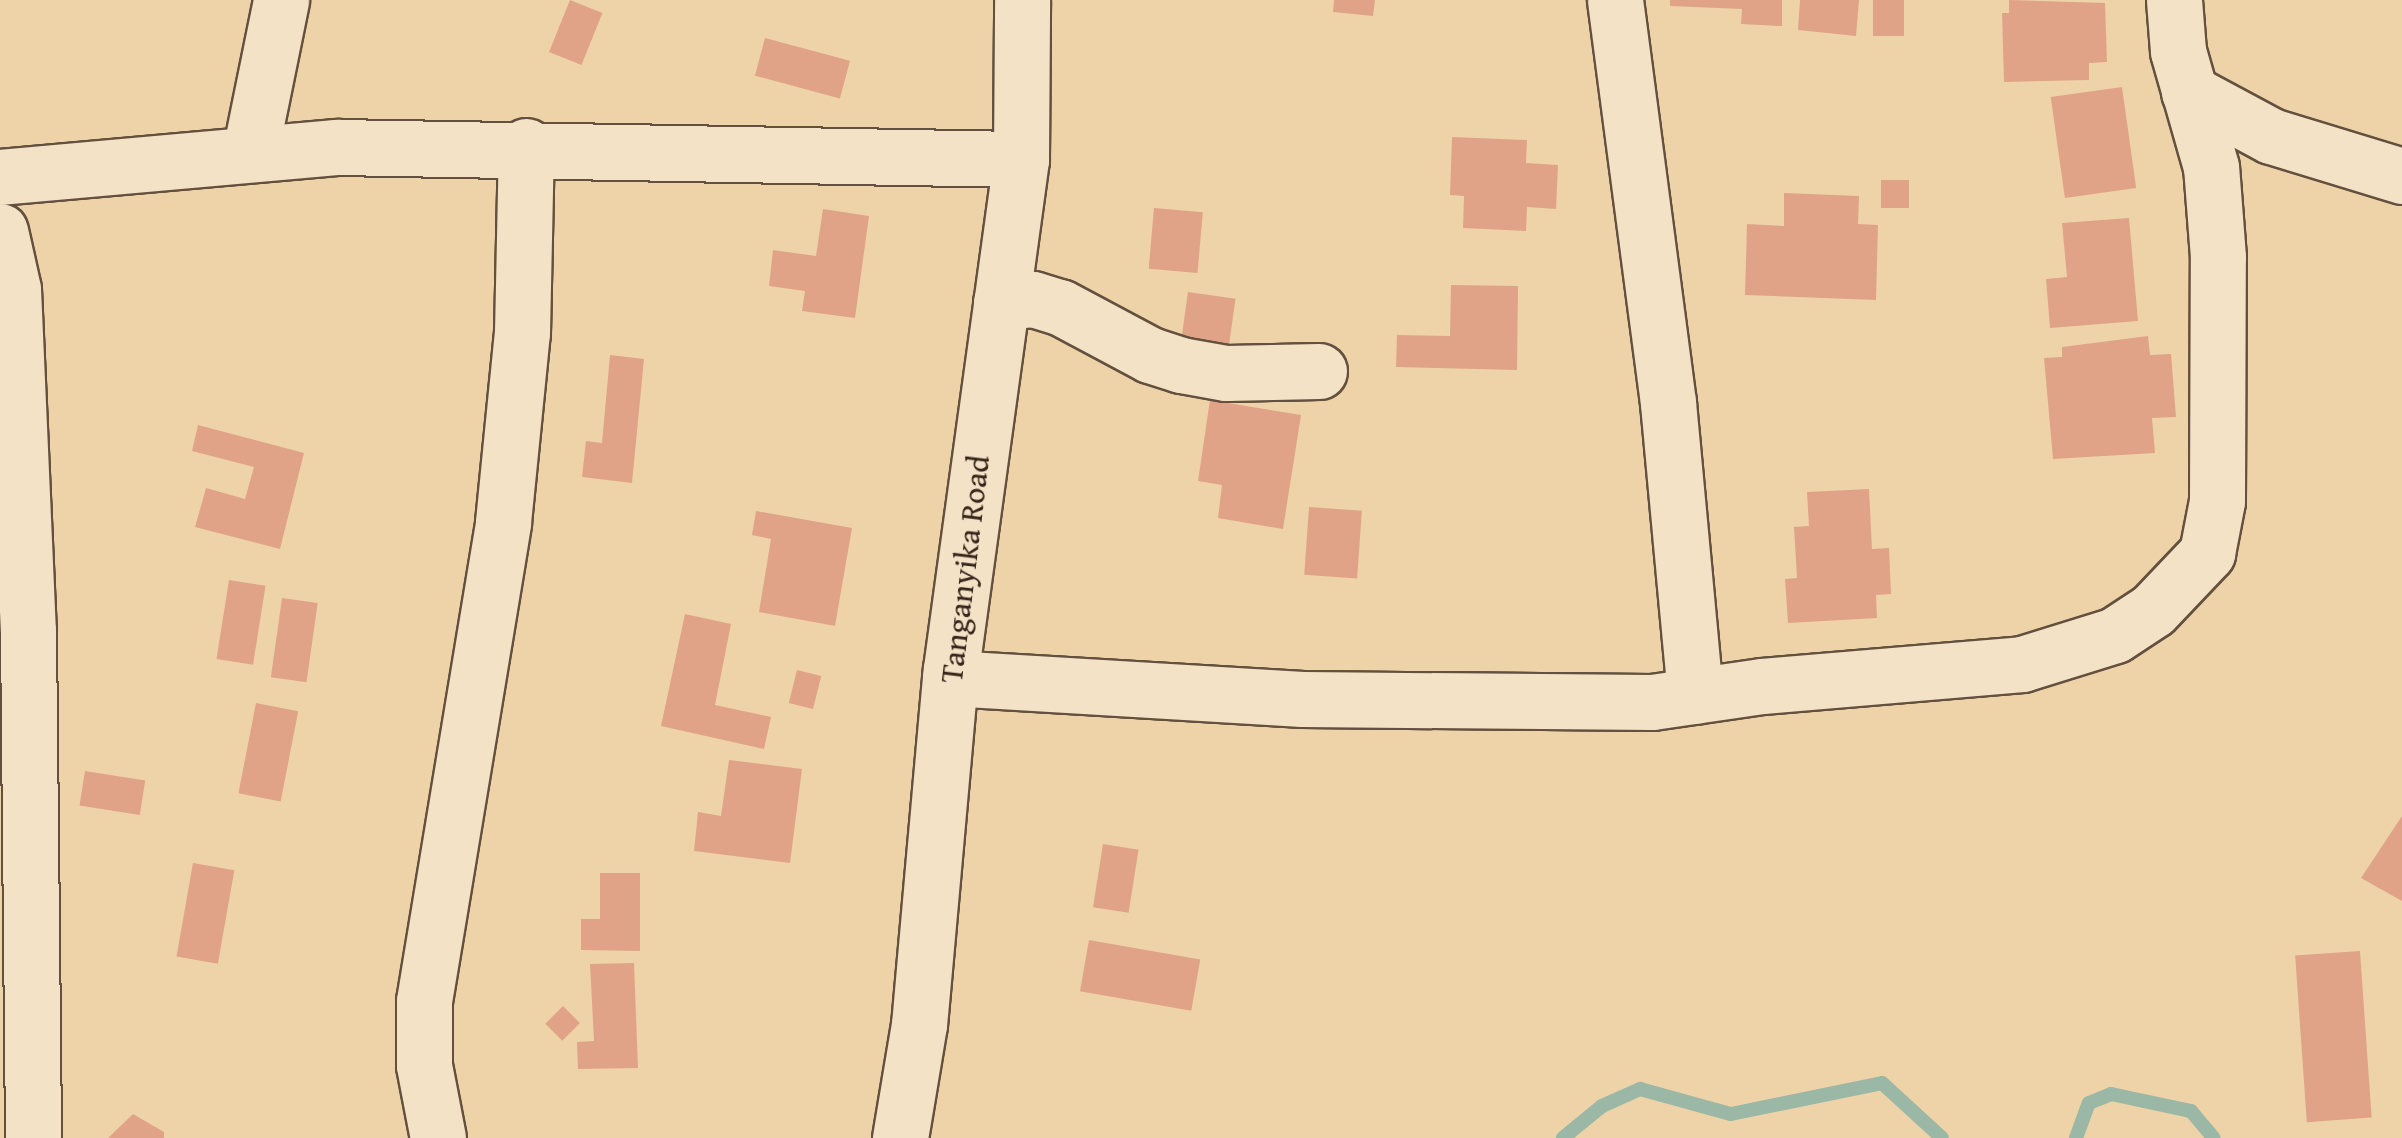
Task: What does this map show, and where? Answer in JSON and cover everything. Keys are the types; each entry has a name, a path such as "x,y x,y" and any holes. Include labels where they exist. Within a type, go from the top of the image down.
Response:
{"street":[{"path":"250,153 281,0"},
{"name":"Tanganyika Road","path":"900,1138 918,1025 950,678 1021,159 1022,0"},
{"path":"1615,0 1668,402 1695,696"},
{"path":"950,678 1440,703 1695,696 2052,657 2115,634 2153,610 2208,553 2217,501 2218,257 2211,167 2189,92 2174,0"},
{"path":"2189,92 2271,136 2402,176"},
{"path":"438,1138 424,1065 424,1001 503,522 522,333 526,146"},
{"path":"0,177 250,153 526,146 1021,159"},
{"path":"0,231 13,289 26,573 33,1138"},
{"path":"1001,302 1033,299 1060,307 1150,356 1181,365 1226,373 1319,371"}],"building":[{"path":"570,0 602,13 581,65 549,52"},
{"path":"1334,0 1375,0 1373,16 1333,12"},
{"path":"1670,0 1782,0 1782,26 1741,24 1742,9 1670,6"},
{"path":"1800,0 1859,0 1856,36 1798,30"},
{"path":"1873,0 1904,0 1904,36 1873,36"},
{"path":"2009,0 2105,3 2107,62 2089,63 2089,80 2004,82 2002,13 2009,13"},
{"path":"765,38 850,61 840,98 755,76"},
{"path":"2122,87 2136,188 2065,198 2051,97"},
{"path":"1452,137 1527,140 1526,163 1558,165 1556,209 1527,207 1526,231 1463,228 1464,196 1450,195"},
{"path":"1881,180 1909,180 1909,208 1881,208"},
{"path":"1784,193 1859,196 1858,224 1878,225 1876,300 1745,295 1747,224 1784,226"},
{"path":"1154,208 1203,212 1197,273 1149,269"},
{"path":"823,209 869,216 855,318 802,311 805,291 769,286 773,250 816,256"},
{"path":"2129,218 2138,321 2050,328 2046,279 2067,277 2062,223"},
{"path":"1451,285 1518,286 1517,370 1396,367 1397,335 1450,336"},
{"path":"1188,292 1236,299 1227,357 1180,350"},
{"path":"2148,336 2150,355 2171,354 2176,417 2152,418 2155,453 2053,459 2044,358 2062,357 2062,347"},
{"path":"610,355 644,359 632,483 582,477 586,441 602,443"},
{"path":"1210,400 1301,415 1283,529 1218,518 1222,485 1198,481"},
{"path":"198,425 304,453 280,549 195,527 206,488 245,499 254,467 192,451"},
{"path":"1869,489 1872,549 1889,548 1891,594 1876,595 1877,618 1788,623 1785,579 1797,578 1794,527 1809,526 1807,492"},
{"path":"1309,507 1362,511 1357,579 1304,575"},
{"path":"756,511 852,528 835,626 759,612 771,539 752,535"},
{"path":"229,580 266,586 253,665 216,659"},
{"path":"282,598 318,603 307,682 271,677"},
{"path":"685,614 731,624 715,705 771,717 764,749 661,726"},
{"path":"797,670 821,676 813,709 789,703"},
{"path":"256,703 298,711 281,802 238,793"},
{"path":"729,760 802,769 790,863 694,851 698,812 721,816"},
{"path":"85,771 145,781 140,815 80,806"},
{"path":"2402,816 2402,901 2361,878"},
{"path":"1103,844 1139,850 1129,913 1093,907"},
{"path":"193,863 234,870 218,964 177,957"},
{"path":"600,873 640,873 640,951 581,950 581,919 600,919"},
{"path":"1089,940 1200,960 1191,1011 1080,991"},
{"path":"2360,951 2372,1118 2307,1122 2295,956"},
{"path":"634,963 638,1068 578,1069 577,1042 594,1041 590,964"},
{"path":"563,1006 580,1023 562,1041 545,1024"},
{"path":"133,1114 164,1132 164,1138 108,1138"}],"waterway":[{"path":"1563,1138 1602,1106 1640,1089 1731,1114 1882,1083 1942,1138"},
{"path":"2076,1138 2089,1103 2111,1094 2191,1111 2214,1138"}]}
